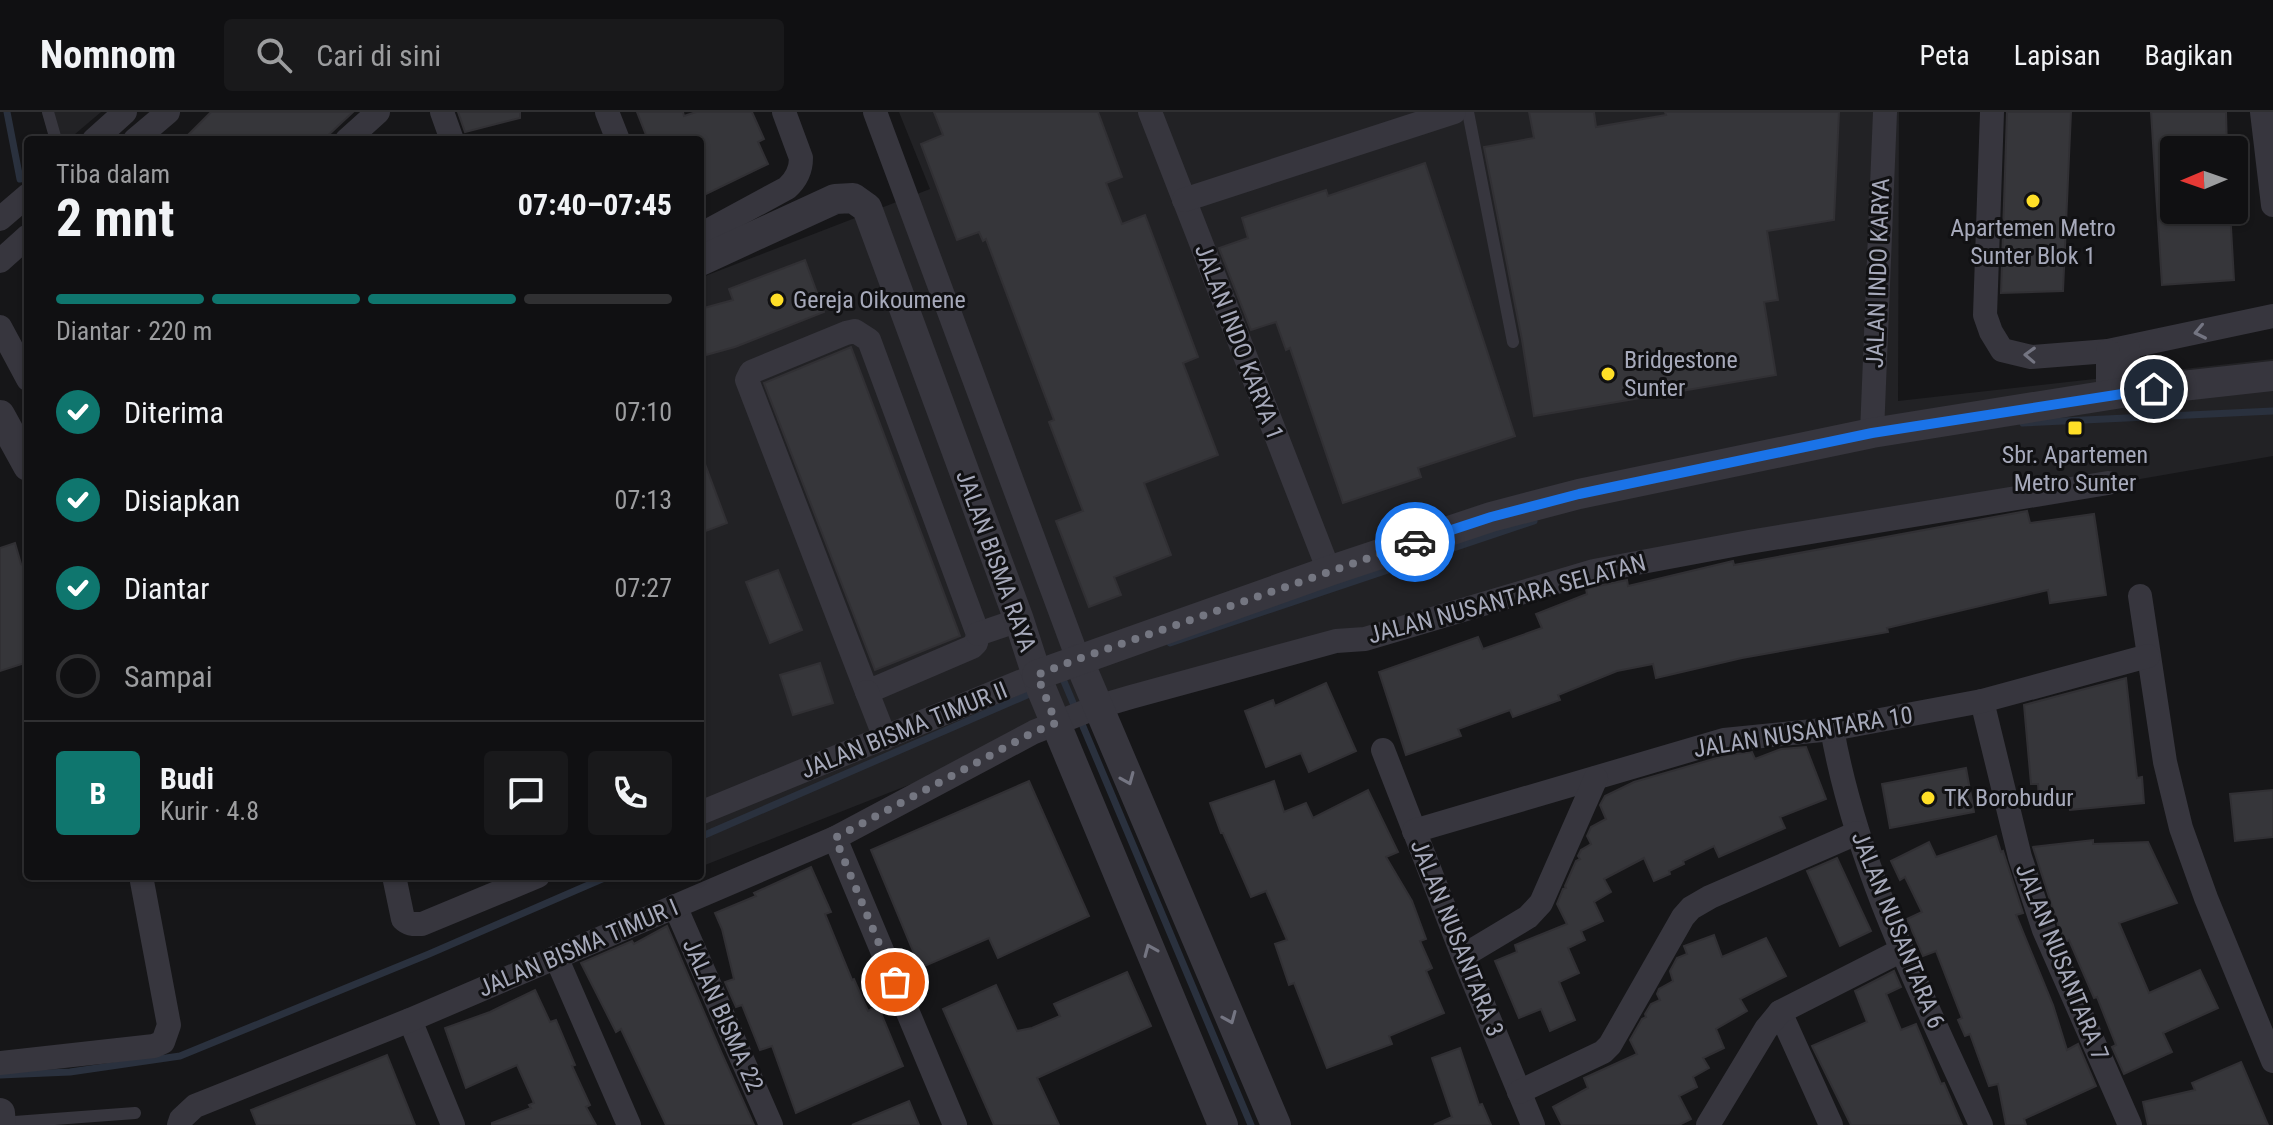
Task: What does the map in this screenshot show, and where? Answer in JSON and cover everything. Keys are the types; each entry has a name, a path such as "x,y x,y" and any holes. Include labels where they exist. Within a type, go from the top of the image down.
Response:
{"street":[{"path":"98,136 125,112"},
{"path":"140,136 168,112"},
{"path":"351,136 378,112"},
{"path":"442,112 451,136"},
{"path":"704,233 787,188 798,174 801,165 799,150 784,112"},
{"name":"JALAN BISMA RAYA","path":"875,112 1095,706 1276,1125"},
{"name":"JALAN INDO KARYA 1","path":"1150,112 1329,571"},
{"path":"1184,200 1454,112"},
{"name":"JALAN INDO KARYA","path":"1872,433 1885,112"},
{"path":"1992,112 1985,315 2002,350 2031,357 2118,350 2273,316"},
{"path":"2262,112 2273,205"},
{"path":"0,219 24,198"},
{"name":"JALAN BISMA RAYA","path":"704,259 835,199 853,198 867,208 1050,704 1223,1125"},
{"path":"0,261 24,240"},
{"path":"0,327 24,372"},
{"path":"867,692 972,647 978,634 869,340 855,331 751,372 747,384 867,692 885,738"},
{"path":"2118,350 2118,394"},
{"name":"JALAN BISMA TIMUR II","path":"704,811 885,738 1050,704 1079,663 1329,571 1491,517 1579,494 1872,433 2118,394 2273,376"},
{"path":"0,415 24,459"},
{"name":"JALAN NUSANTARA SELATAN","path":"1050,704 1095,706 1336,641 1365,639 1594,571 1749,542 2108,483"},
{"path":"2140,596 2171,794 2206,898 2273,1061"},
{"path":"978,634 1019,620"},
{"name":"JALAN NUSANTARA 10","path":"1414,831 1724,740 1832,729 1982,701 2148,656"},
{"name":"JALAN NUSANTARA 7","path":"1982,701 2020,857 2044,930 2130,1125"},
{"name":"JALAN BISMA TIMUR I","path":"180,1122 195,1106 410,1020 835,838 1034,732 1050,704"},
{"name":"JALAN NUSANTARA 6","path":"1832,729 1857,833 1902,950 1981,1125"},
{"name":"JALAN NUSANTARA 3","path":"1383,750 1533,1125"},
{"path":"1463,956 1528,917 1541,903 1596,778"},
{"path":"1519,1092 1603,1052 1610,1045 1691,908 1857,833"},
{"path":"835,838 955,1125"},
{"path":"0,1063 154,1046 163,1042 169,1025 142,880"},
{"path":"395,880 403,919 407,923 417,924 528,880"},
{"name":"JALAN BISMA 22","path":"675,906 771,1125"},
{"path":"1708,1125 1766,1029 1780,1012 1902,950"},
{"path":"556,957 629,1125"},
{"path":"1780,1012 1831,1125"},
{"path":"410,1020 453,1125"},
{"path":"0,1113 1,1124"}],"lane":[{"path":"48,112 55,136"},
{"path":"1468,112 1513,342"},
{"path":"1,1124 135,1113"}],"shaded area":[{"path":"42,112 101,112 73,136 49,136"},
{"path":"899,112 1899,112 1898,401 2273,359 2273,456 1573,577 1046,731 704,865 704,276 930,189"}],"building":[{"path":"211,112 353,112 327,136 187,136"},
{"path":"458,112 520,112 520,118 465,132"},
{"path":"637,112 683,112 684,116 696,112 752,112 764,139 758,142 768,164 704,195 704,136 646,136"},
{"path":"934,112 1098,112 1122,177 1106,183 1122,224 1145,215 1198,357 1183,363 1218,455 1144,483 1171,555 1114,577 1121,595 1089,607 1056,521 1083,511 1049,422 1054,420 986,239 983,241 979,232 957,240 921,144 943,135"},
{"path":"1529,112 1594,112 1596,127 1666,115 1665,112 1839,112 1834,220 1767,231 1778,300 1764,302 1776,375 1534,416 1484,147 1534,138"},
{"name":"Apartemen Metro Sunter Blok 1","path":"2007,112 2071,112 2063,291 2001,293"},
{"path":"2151,112 2226,112 2227,136 2160,136 2160,224 2231,224 2234,280 2162,285"},
{"path":"1425,163 1515,436 1418,468 1421,477 1343,503 1290,348 1286,350 1276,322 1251,330 1219,248 1248,238 1242,218 1326,190 1328,196"},
{"name":"Gereja Oikoumene","path":"805,260 824,312 735,347 706,355 704,308 733,300 729,289"},
{"path":"851,347 960,636 875,670 764,383"},
{"path":"704,461 727,523 704,532"},
{"path":"2027,511 2030,523 2094,514 2106,595 2050,603 2048,590 1887,628 1888,632 1742,658 1656,678 1653,664 1617,671 1558,695 1560,700 1513,717 1510,710 1458,729 1461,736 1406,755 1379,672 1478,637 1483,649 1542,628 1536,614 1587,594 1586,589 1598,586 1627,580 1628,586 1733,561 1734,565"},
{"path":"15,543 24,566 24,663 0,671 0,548"},
{"path":"778,570 802,630 770,643 746,582"},
{"path":"820,663 833,703 793,715 780,675"},
{"path":"2126,678 2137,778 2142,777 2144,803 2070,810 2066,795 2039,800 2038,784 2031,784 2024,705"},
{"path":"1326,683 1356,751 1309,772 1301,753 1266,767 1245,711 1273,700 1275,706"},
{"path":"1806,747 1826,799 1780,817 1785,828 1719,857 1714,846 1683,861 1684,864 1669,871 1670,874 1654,881 1644,858 1604,879 1611,892 1594,902 1603,921 1581,931 1585,940 1568,948 1579,973 1559,982 1575,1020 1550,1031 1541,1009 1519,1018 1495,961 1517,952 1515,945 1567,924 1557,904 1576,861 1580,859 1581,850 1591,844 1587,836 1591,827 1606,819 1600,805 1605,796 1634,782 1727,755 1752,752 1755,759 1781,749"},
{"name":"TK Borobudur","path":"1966,768 1974,812 1890,828 1882,784"},
{"path":"1029,781 1089,916 998,958 989,938 920,968 871,850"},
{"path":"1274,781 1284,812 1306,803 1313,818 1368,790 1398,852 1386,857 1412,901 1426,939 1420,941 1432,968 1426,971 1444,1013 1389,1036 1392,1044 1327,1068 1294,983 1289,985 1275,944 1287,940 1266,891 1251,897 1210,803"},
{"path":"2273,790 2273,837 2235,841 2230,794"},
{"path":"1996,836 2023,913 2016,915 2053,1005 2067,1050 2078,1044 2096,1086 2024,1119 2026,1125 2006,1125 1998,1084 1989,1086 1970,1034 1965,1036 1958,1020 1962,1018 1936,951 1923,956 1907,919 1922,912 1905,877 1900,880 1891,861 1929,842 1936,857"},
{"path":"2093,840 2093,844 2148,842 2177,903 2119,923 2149,993 2200,970 2218,1008 2163,1033 2172,1052 2124,1074 2097,997 2094,998 2069,940 2065,942 2058,925 2033,847"},
{"path":"1837,858 1871,931 1840,946 1807,871"},
{"path":"811,867 831,912 825,914 852,980 868,1011 878,1006 903,1066 796,1113 772,1046 760,1050 742,1005 736,1007 725,982 734,979 715,913"},
{"path":"667,926 754,1125 666,1125 621,1029 616,1032 581,963 632,941 634,944"},
{"path":"1714,935 1722,957 1766,938 1786,976 1740,999 1747,1011 1716,1029 1724,1048 1703,1058 1709,1068 1693,1077 1697,1087 1679,1096 1691,1119 1679,1125 1562,1125 1553,1107 1588,1088 1584,1078 1637,1054 1630,1040 1651,1004 1660,1000 1657,994 1659,989 1673,981 1670,971 1677,958 1687,954 1684,946"},
{"path":"1894,971 1901,987 1886,994 1901,1030 1916,1024 1962,1125 1851,1125 1812,1046 1867,1022 1855,991"},
{"path":"1127,972 1151,1026 1037,1078 1059,1125 994,1125 943,1009 996,985 1017,1031 1032,1028 1060,1016 1054,1004"},
{"path":"535,990 550,1022 556,1020 590,1105 586,1107 596,1125 492,1125 531,1108 529,1105 534,1103 517,1065 466,1088 445,1028 490,1012"},
{"path":"1460,1048 1479,1105 1482,1104 1491,1125 1434,1125 1452,1117 1432,1058"},
{"path":"387,1055 415,1125 257,1125 251,1110"},
{"path":"2241,1062 2268,1125 2148,1125 2143,1102 2195,1090 2192,1083"},
{"path":"909,1101 919,1125 852,1125"}],"waterway":[{"path":"7,112 20,179"},
{"path":"2023,423 2273,411"},
{"path":"1170,643 1534,521"},
{"path":"1063,679 1251,1125"},
{"path":"704,835 1034,692"},
{"path":"0,1075 70,1072 180,1056 600,880"}],"way so far":[{"path":"895,982 835,838 1056,723 1037,675 1415,542"}],"place":[{"name":"Apartemen Metro Sunter Blok 1","path":"2033,201"},
{"name":"Gereja Oikoumene","path":"777,300"},
{"name":"Bridgestone Sunter","path":"1608,374"},
{"name":"Sbr. Apartemen Metro Sunter","path":"2075,428"},
{"name":"TK Borobudur","path":"1928,798"}],"route":[{"path":"1415,542 1491,517 1579,494 1872,433 2154,389"}]}
